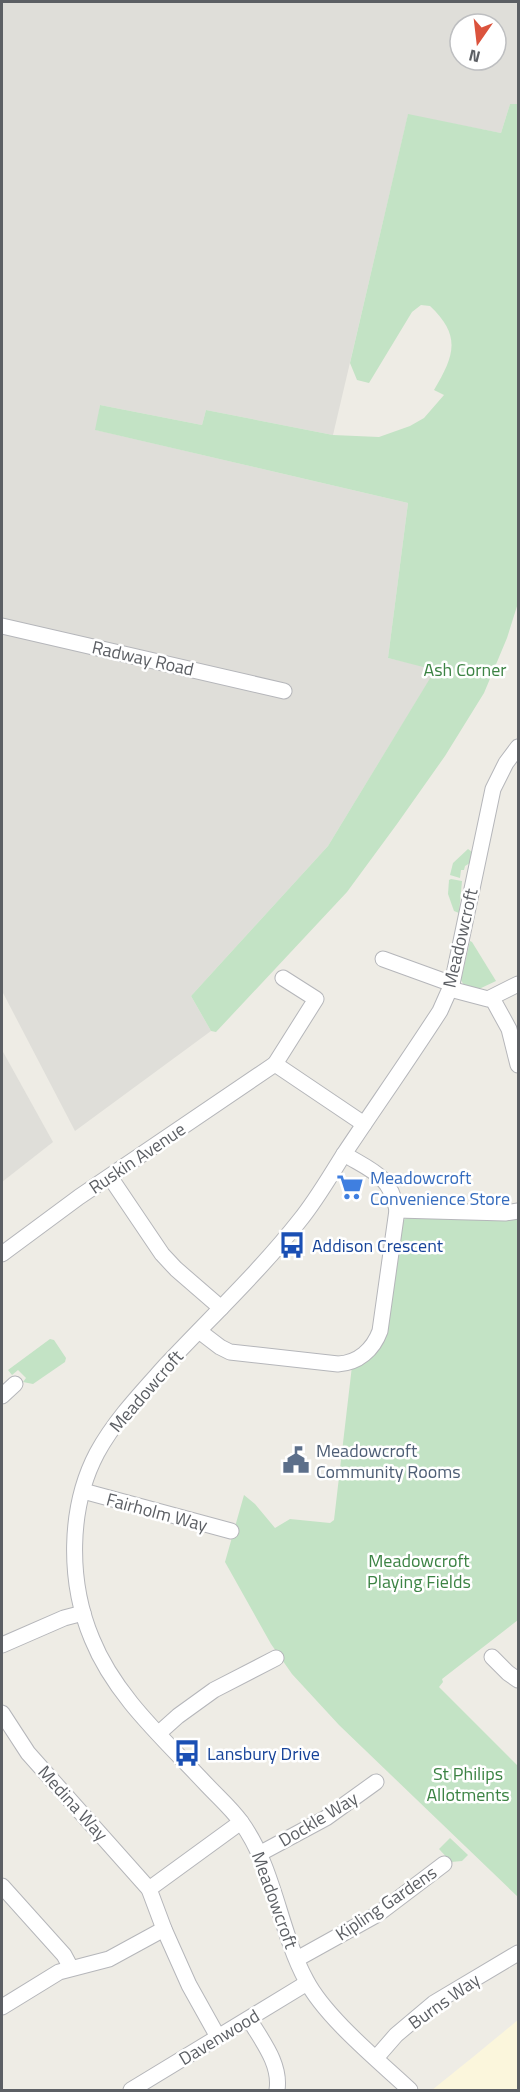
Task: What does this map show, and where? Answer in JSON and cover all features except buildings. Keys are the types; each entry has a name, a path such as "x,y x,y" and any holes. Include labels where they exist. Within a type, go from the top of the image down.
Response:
{"street":[{"name":"Radway Road","path":"2,626 284,691"},
{"name":"Meadowcroft","path":"410,2091 325,2007 307,1983 259,1854 241,1822 124,1695 111,1676 90,1636 83,1612 76,1581 76,1527 83,1491 95,1456 115,1425 142,1392 276,1249 303,1216 435,1018 451,986 493,789 506,763 519,747"},
{"path":"383,959 484,999 492,998 519,984"},
{"name":"Ruskin Avenue","path":"2,1254 79,1197 275,1064 315,999 284,978"},
{"path":"492,998 509,1029 519,1065"},
{"path":"275,1064 364,1124"},
{"path":"199,1331 230,1352 338,1364 357,1359 374,1346 380,1331 397,1210 390,1187 385,1180 344,1154"},
{"path":"110,1177 162,1254 221,1308"},
{"path":"397,1210 505,1213 519,1211"},
{"path":"2,1395 15,1384"},
{"name":"Fairholm Way","path":"83,1491 231,1532"},
{"path":"2,1645 83,1612"},
{"path":"492,1657 508,1673 519,1680"},
{"path":"159,1733 214,1690 276,1658"},
{"name":"Medina Way","path":"2,1713 28,1754 149,1888 164,1929 196,1999 218,2037"},
{"name":"Dockle Way","path":"259,1854 326,1818 376,1782"},
{"path":"149,1888 241,1822"},
{"name":"Kipling Gardens","path":"297,1959 378,1914 444,1864"},
{"path":"2,1886 64,1955 71,1968"},
{"path":"2,2007 48,1977 71,1968 109,1959 164,1929"},
{"name":"Burns Way","path":"376,2058 396,2035 434,2003 519,1953"},
{"name":"Davenwood","path":"131,2091 307,1983"},
{"path":"249,2019 274,2063 278,2075 277,2091"}],"shaded area":[{"path":"2,2 518,2 518,104 510,104 501,133 408,115 333,435 206,410 202,425 100,405 96,430 408,503 388,658 436,669 328,846 191,996 211,1031 75,1131 2,991"},
{"path":"2,1050 53,1142 2,1182"},
{"path":"518,2020 518,2090 432,2090 473,2057"}],"green space":[{"name":"Ash Corner","path":"510,104 518,104 518,603 507,638 484,693 445,756 347,892 216,1032 211,1031 191,996 328,846 435,670 388,658 408,503 95,430 100,405 202,425 206,410 333,435 379,437 410,426 424,418 444,395 434,390 446,367 451,346 451,337 447,327 430,306 421,305 412,312 369,383 357,380 350,363 408,114 501,133"},
{"path":"468,849 472,852 470,863 465,866 464,870 461,870 460,878 450,875 453,863"},
{"path":"451,879 462,881 459,913 454,911 448,894"},
{"path":"470,941 496,981 479,989 465,987 461,980"},
{"name":"Meadowcroft Playing Fields","path":"518,1215 518,1620 442,1679 443,1682 439,1687 518,1766 518,1897 339,1725 292,1674 271,1644 225,1562 244,1495 255,1504 275,1528 290,1519 330,1523 334,1520 352,1366 367,1358 402,1221 408,1217"},
{"path":"50,1339 54,1340 66,1358 65,1362 33,1384 23,1382 26,1378 18,1370 12,1375 8,1370"},
{"path":"450,1838 468,1855 462,1861 451,1862 439,1849"}],"place":[{"name":"Meadowcroft Convenience Store","path":"350,1187"},
{"name":"Addison Crescent","path":"292,1245"},
{"name":"Meadowcroft Community Rooms","path":"296,1460"},
{"name":"Lansbury Drive","path":"187,1753"}],"park label":[{"name":"St Philips Allotments","path":"468,1783"}]}
